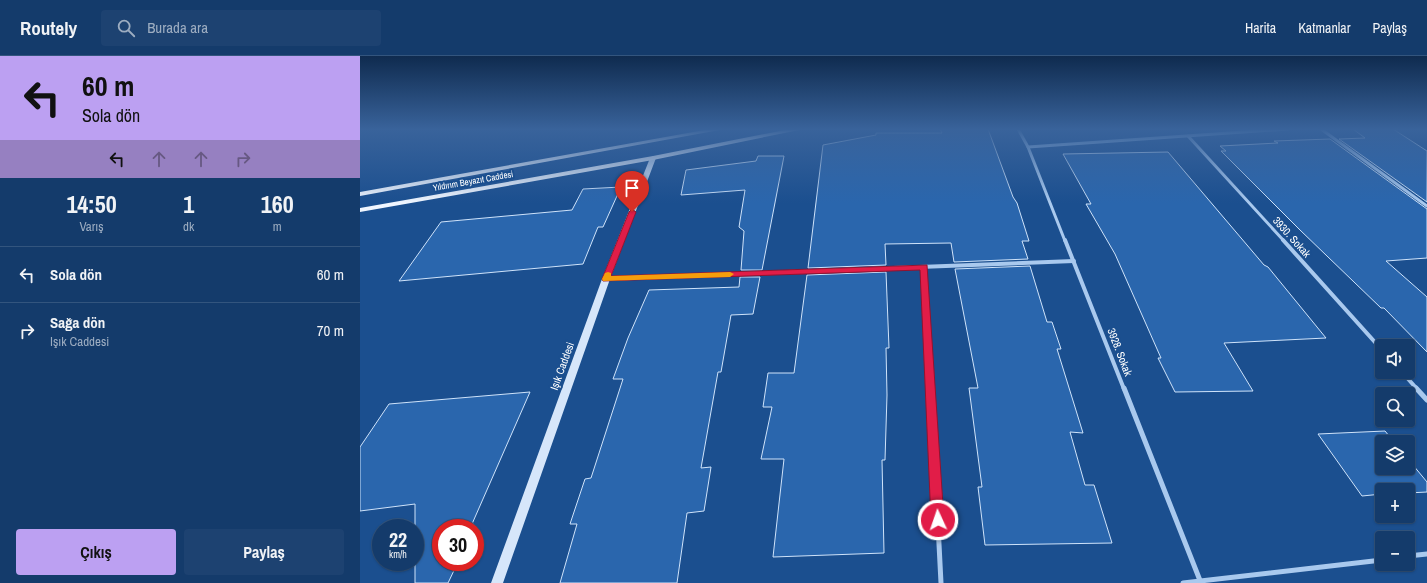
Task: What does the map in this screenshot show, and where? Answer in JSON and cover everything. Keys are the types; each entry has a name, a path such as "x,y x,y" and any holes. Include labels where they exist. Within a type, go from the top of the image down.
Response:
{"main road":[{"name":"Yıldırım Beyazıt Caddesi","path":"360,194 585,154"},
{"name":"Yıldırım Beyazıt Caddesi","path":"360,210 675,154"}],"street":[{"name":"3928. Sokak","path":"1031,154 1200,582"},
{"name":"3930. Sokak","path":"1204,154 1375,342"},
{"path":"1355,154 1427,206"},
{"name":"Işık Caddesi","path":"497,583 606,279 653,158"},
{"path":"606,279 1074,261"},
{"path":"924,267 941,583"},
{"path":"1408,379 1427,400"},
{"path":"1415,555 1427,554"},
{"path":"1183,583 1375,561"}],"building":[{"path":"822,154 997,154 1013,197 1017,203 1029,241 1022,241 1028,259 954,262 951,243 885,244 886,265 808,268"},
{"path":"1063,154 1169,154 1264,265 1268,267 1326,338 1224,343 1253,391 1175,392 1158,358 1161,358 1115,254 1086,204 1091,204"},
{"path":"1224,154 1350,154 1427,209 1427,258 1386,261 1427,297 1427,352 1384,308 1381,308"},
{"path":"1359,154 1427,154 1427,202"},
{"path":"758,156 784,156 762,270 741,270 744,231 739,227 745,190 681,195 686,170 756,161"},
{"path":"621,187 603,227 598,227 583,264 399,281 441,222 572,210 583,189"},
{"path":"1030,266 1047,322 1052,322 1061,349 1057,349 1083,433 1070,432 1085,485 1094,485 1112,543 985,545 978,487 982,487 969,388 978,388 955,269"},
{"path":"886,272 889,348 886,348 887,395 885,460 882,460 884,553 773,557 784,459 761,459 772,407 763,407 768,373 794,373 807,275"},
{"path":"740,277 760,277 753,314 731,315 721,372 718,372 701,468 711,467 704,511 687,513 677,583 560,583 577,524 570,524 585,479 591,478 623,379 613,379 628,338 649,290 739,287"},
{"path":"530,392 474,519 432,519 432,571 454,571 448,583 415,583 415,571 424,571 424,519 415,519 415,504 360,511 360,447 389,404"},
{"path":"1385,431 1388,435 1375,435 1375,475 1415,475 1415,467 1427,482 1427,492 1415,493 1415,483 1375,483 1375,495 1362,496 1318,434"}],"slow traffic":[{"path":"608,275 606,279 730,274"}],"route":[{"path":"632,212 606,279 924,267 938,520"}]}
